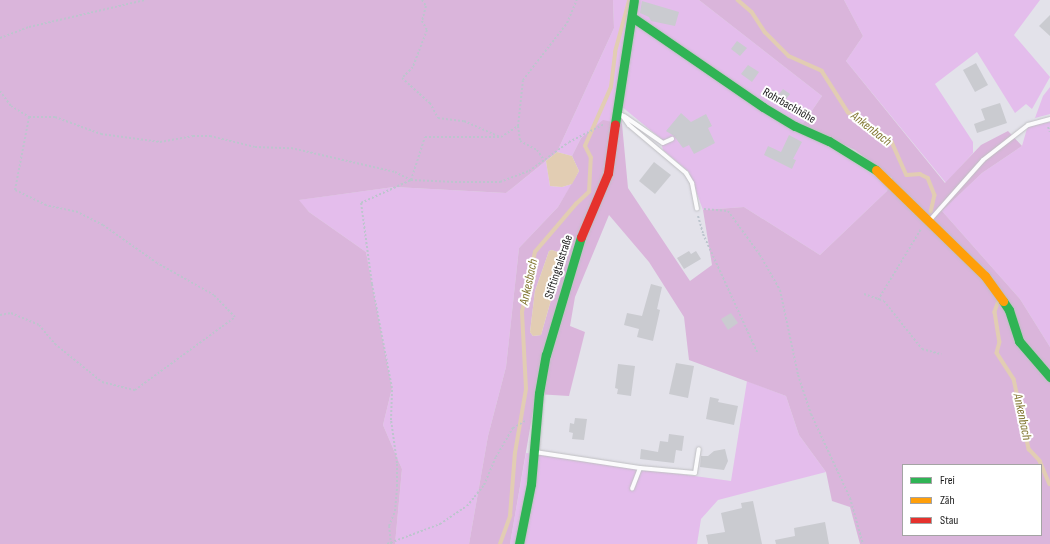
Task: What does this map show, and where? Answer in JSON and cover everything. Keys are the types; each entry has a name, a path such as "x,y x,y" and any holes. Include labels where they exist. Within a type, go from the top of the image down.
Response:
{"street":[{"name":"Stiftingtalstraße","path":"519,544 535,452 539,393 546,355 584,231 608,173 619,113 634,0"},
{"name":"Rohrbachhöhe","path":"632,16 763,107 795,126 829,141 877,171 985,276 1009,310 1019,341 1050,378"}],"lane":[{"path":"619,113 663,143 672,139"},
{"path":"619,113 629,125 686,174 692,183 697,209"},
{"path":"929,220 946,199 983,160 1028,125 1050,119"},
{"path":"535,452 640,468 695,473 699,449"},
{"path":"632,489 640,468"}],"path":[{"path":"0,38 29,27 145,0"},
{"path":"422,0 426,6 422,21 427,30 413,67 402,78 430,103 438,118 464,121 502,137"},
{"path":"544,160 537,150 520,140 518,126 523,80 567,23 577,0"},
{"path":"0,91 11,106 29,117 55,117 101,134 160,142 193,136 210,136 255,147 291,148 395,172 411,180 500,182 529,171 569,142 593,132"},
{"path":"0,315 11,312 39,325 55,344 102,382 136,390 235,317 214,295 157,263 103,225 78,212 46,205 15,190 29,117"},
{"path":"390,543 389,526 395,511 397,486 397,462 391,420 392,388 372,284 361,203 411,180 425,137 502,137 518,126"},
{"path":"757,352 703,234 697,209 728,211 760,255 780,290 798,375 811,414 850,498 863,544"},
{"path":"878,300 929,220"},
{"path":"864,294 884,301 922,349 941,354"},
{"path":"386,544 440,524 467,506 484,484 496,457 514,428 526,420"}],"shaded area":[{"path":"0,0 613,0 614,28 557,152 506,193 394,187 299,200 309,212 366,252 392,388 383,425 402,469 395,544 0,544"},
{"path":"613,0 699,0 822,96 802,125 824,143 889,185 887,191 820,255 744,207 703,210 689,172 663,150 660,138 621,106 622,124 603,121 581,138 572,156 557,152 614,28"},
{"path":"699,0 844,0 863,36 846,61 945,183 981,145 1008,131 1022,146 982,173 942,211 1020,299 1050,347 1050,544 860,544 850,507 832,501 826,472 799,435 786,396 689,360 684,317 649,262 609,215 575,297 570,326 585,332 569,396 536,394 510,544 469,544 488,436 506,367 519,248 558,207 579,171 572,156 581,138 603,120 622,124 628,188 690,281 712,265 703,210 744,207 820,255 887,191 892,178 855,150 802,125 822,96","holes":["552,250 563,254 541,335 533,336 530,332 535,291 549,251"]},
{"path":"844,0 1040,0 1014,35 1050,77 1032,109 1026,104 1015,113 977,52 935,84 973,142 973,153 946,183 846,61 863,36"},
{"path":"1050,87 1050,114 1035,118 1043,96"},
{"path":"1050,122 1050,347 1020,299 942,211 982,173 1022,146 1028,125"},
{"path":"557,152 572,156 579,171 572,184 562,187 550,186 546,161"},
{"path":"546,161 550,186 562,187 572,184 558,207 519,248 506,367 488,436 469,544 395,544 402,469 383,425 392,388 366,252 309,212 298,200 394,187 506,193"},
{"path":"552,250 563,254 563,258 541,335 533,336 530,332 535,291 549,251"},
{"path":"747,381 786,396 799,435 826,472 718,500 701,519 697,544 510,544 526,453 731,481"}],"building":[{"path":"642,1 679,12 675,26 651,21 649,17 640,13"},
{"path":"1050,15 1050,36 1039,26"},
{"path":"737,41 747,48 740,56 731,49"},
{"path":"976,63 988,85 975,92 963,70"},
{"path":"748,65 759,72 752,82 741,74"},
{"path":"783,89 790,94 783,103 776,98"},
{"path":"1000,103 1007,123 977,133 974,124 985,120 981,109"},
{"path":"681,113 691,122 706,114 712,126 708,128 715,143 694,154 689,145 683,148 674,136 666,131"},
{"path":"789,135 802,142 793,159 796,160 792,169 764,155 768,146 781,152"},
{"path":"654,162 671,175 655,194 639,181"},
{"path":"689,251 691,254 696,251 701,259 684,269 677,258"},
{"path":"651,284 662,287 657,309 660,310 653,341 637,337 639,329 624,325 627,313 642,316"},
{"path":"731,313 738,323 728,330 721,319"},
{"path":"676,363 694,366 688,398 669,394"},
{"path":"618,364 635,366 631,396 617,394 618,389 615,388"},
{"path":"710,397 719,399 718,402 738,406 734,425 706,419"},
{"path":"575,418 587,419 584,440 572,439 573,433 569,432 570,423 574,424"},
{"path":"669,434 684,436 682,451 676,450 674,463 640,459 641,449 658,452 660,441 668,442"},
{"path":"725,449 728,461 724,470 700,467 701,456 708,456 714,451"},
{"path":"753,501 762,544 708,544 706,535 725,532 721,513 742,508 741,503"},
{"path":"825,522 829,544 776,544 775,540 795,536 794,528"}],"waterway":[{"name":"Ankenbach","path":"738,0 752,12 765,32 789,56 822,71 848,112 892,142 907,175 920,174 928,178 935,195 931,212"},
{"name":"Ankesbach","path":"500,544 510,516 515,453 526,389 522,312 535,252 576,204 589,192 591,158 585,146 611,87 615,52 629,1"},
{"name":"Ankenbach","path":"999,301 995,312 1000,342 997,353 1014,379 1029,449 1041,464"},
{"name":"Ankenbach","path":"1042,466 1050,484"}],"traffic: fast":[{"path":"615,124 634,0"},
{"path":"632,17 763,107 795,126 829,141 876,170"},
{"path":"519,544 531,484 539,393 546,355 581,237"},
{"path":"1003,301 1009,310 1019,341 1050,377"}],"traffic: slow":[{"path":"876,170 985,276 1003,301"}],"traffic: jam":[{"path":"581,237 608,173 615,124"}]}
